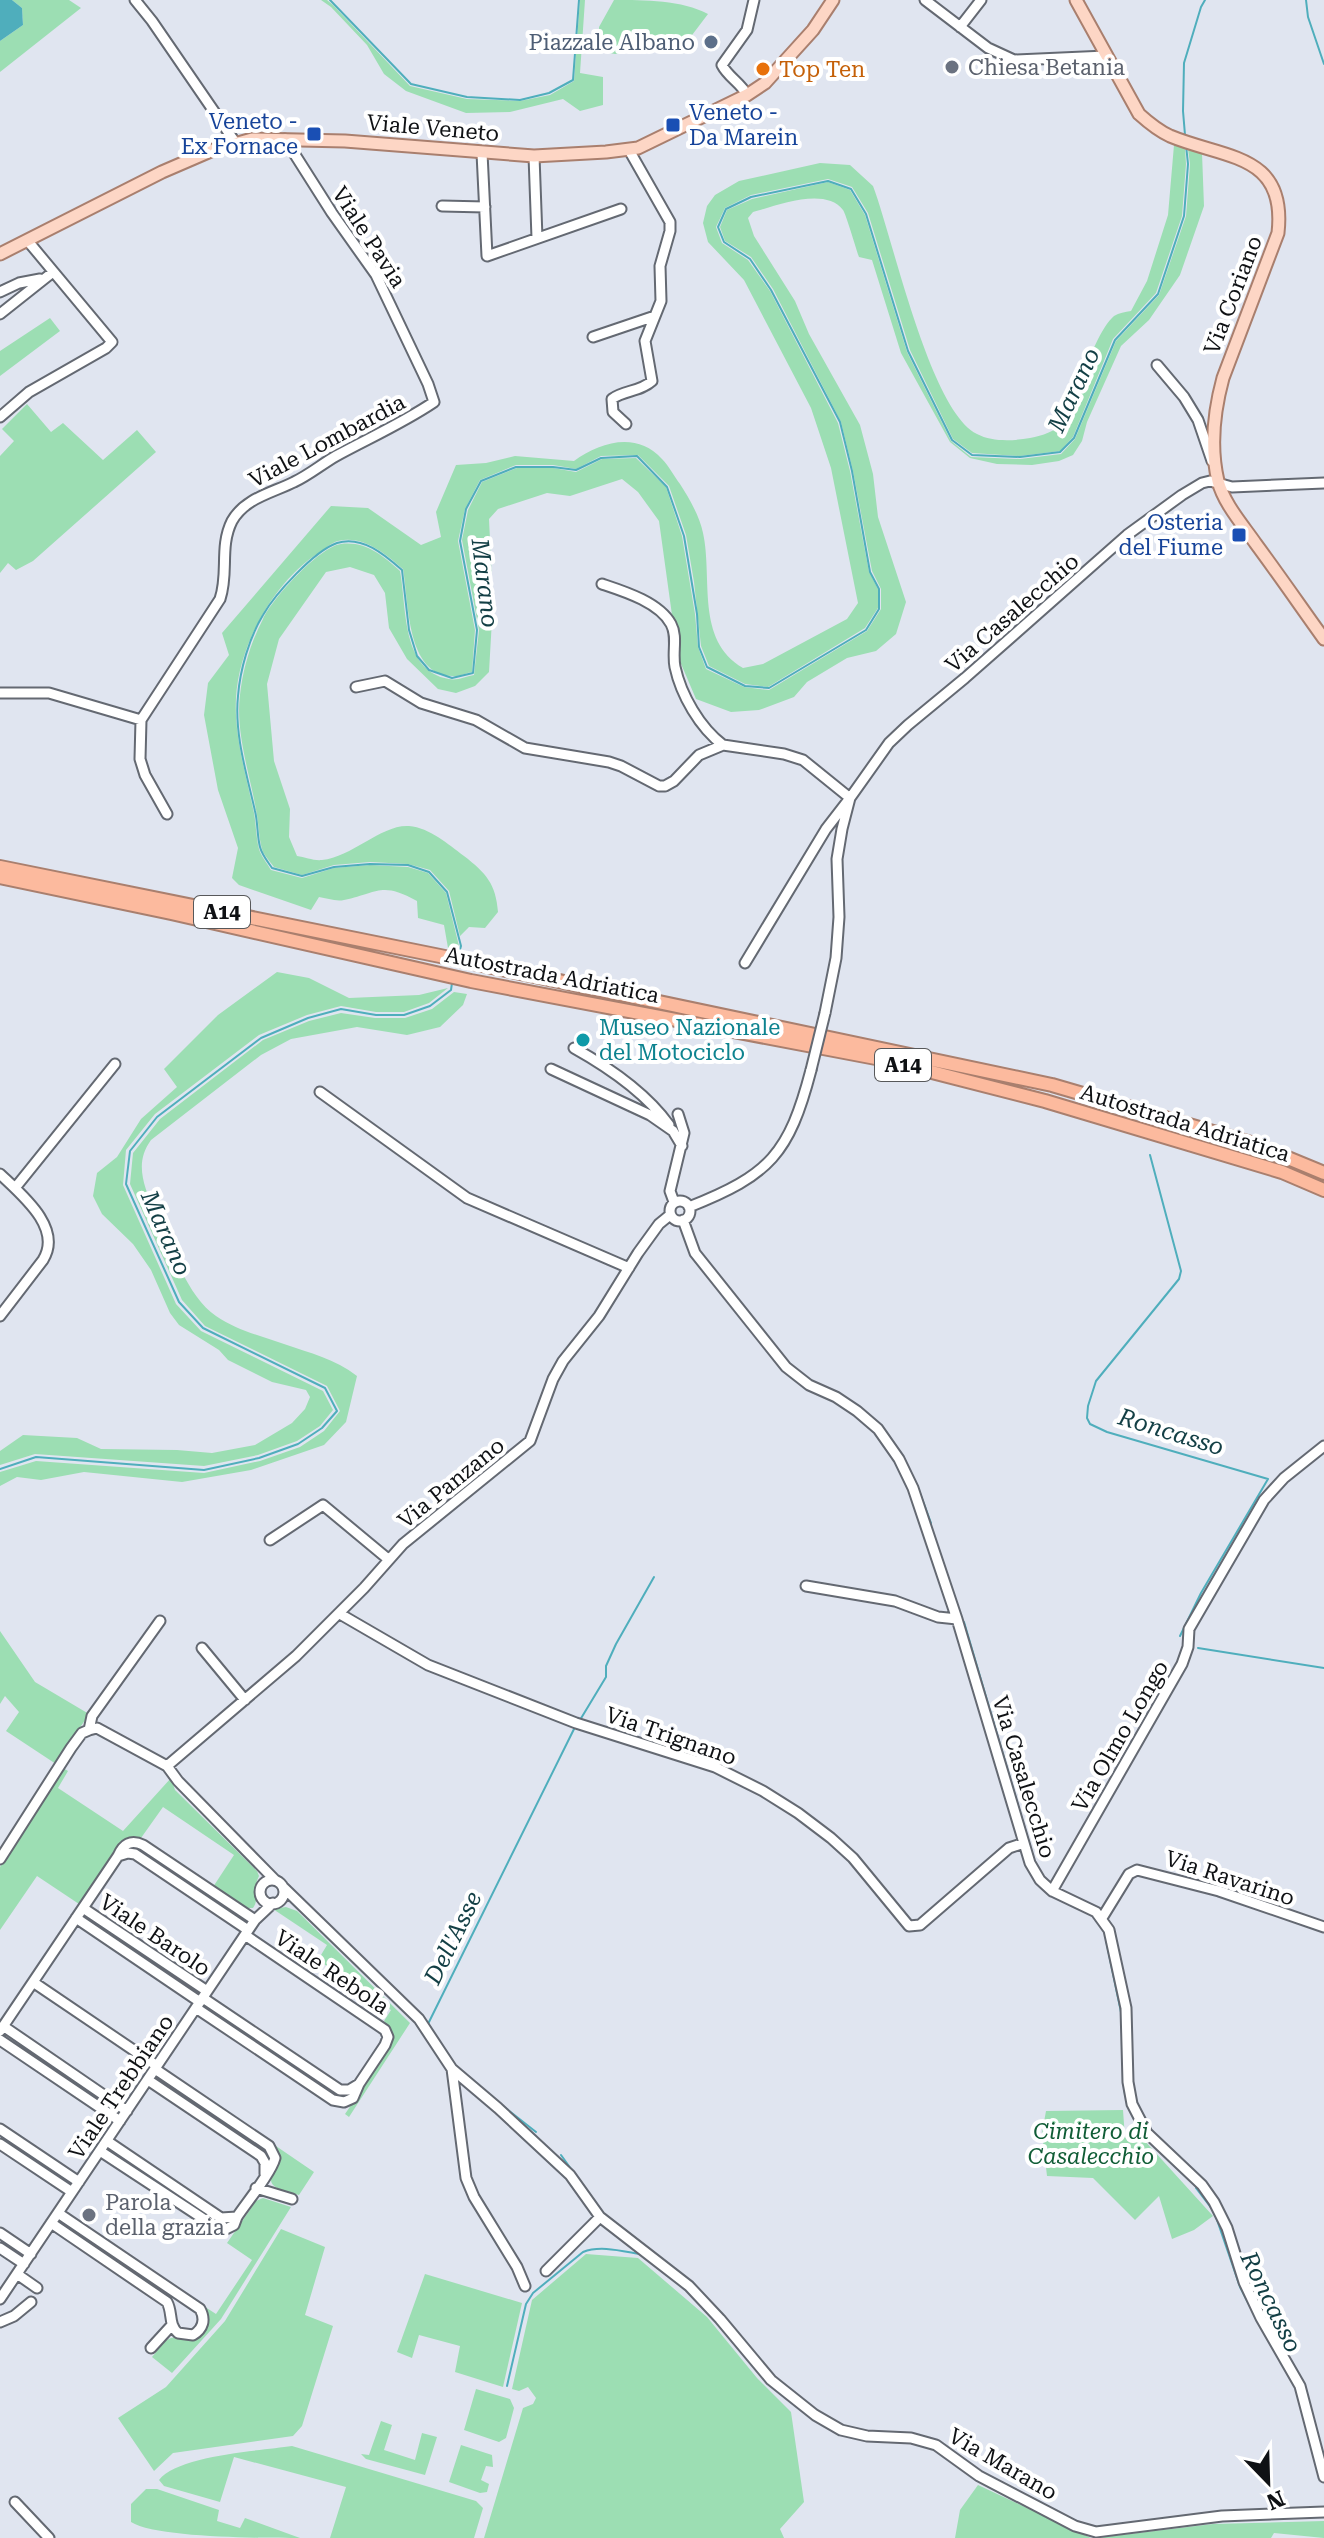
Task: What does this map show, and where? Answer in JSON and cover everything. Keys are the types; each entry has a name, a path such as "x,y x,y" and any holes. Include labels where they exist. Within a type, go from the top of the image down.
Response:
{"highway":[{"name":"Autostrada Adriatica","path":"0,867 1052,1085 1254,1144 1324,1173"},
{"name":"Autostrada Adriatica","path":"0,877 471,981 881,1059 1045,1101 1282,1172 1324,1190"}],"main road":[{"name":"Viale Veneto","path":"0,254 162,172 235,142 252,139 345,141 534,156 629,150 747,95 765,83 813,30 833,0"},
{"name":"Via Coriano","path":"1076,0 1139,114 1170,136 1239,157 1255,166 1276,193 1281,212 1278,233 1217,401 1214,429 1218,477 1231,508 1324,639"}],"street":[{"path":"135,0 235,142"},
{"path":"747,95 722,65 744,37 754,0"},
{"path":"925,0 988,48 1014,60 1106,56"},
{"path":"960,27 981,0"},
{"name":"Viale Pavia","path":"285,139 376,275 434,402"},
{"path":"626,424 613,412 612,399 652,381 645,341 661,301 660,266 670,231 670,222 629,150"},
{"path":"482,153 487,256 621,209"},
{"path":"534,156 537,238"},
{"path":"442,206 485,207"},
{"path":"0,417 29,392 112,342 27,240"},
{"path":"0,314 53,272"},
{"path":"0,292 19,283 41,281"},
{"path":"593,337 655,316"},
{"name":"Via Coriano","path":"1157,365 1184,397 1198,420 1218,477"},
{"name":"Viale Lombardia","path":"141,720 220,599 225,585 225,538 234,518 251,501 295,482 434,402"},
{"path":"1218,477 1232,487 1324,483"},
{"name":"Via Casalecchio","path":"745,963 826,829 872,765 908,725 1127,535 1202,483 1218,477"},
{"path":"602,584 653,606 670,622 674,633 675,666 689,701 705,729 723,745"},
{"path":"356,687 385,681 421,703 476,720 517,745 609,762 659,786 670,784 699,755 723,745 803,760 850,798"},
{"path":"0,693 49,693 141,720 140,759 145,775 167,814"},
{"name":"Via Casalecchio","path":"689,1207 736,1187 766,1165 788,1139 801,1108 836,958 839,917 837,859 850,798"},
{"path":"574,1048 597,1061 657,1109 682,1146"},
{"path":"15,1188 115,1064"},
{"path":"551,1069 650,1115 673,1131"},
{"path":"320,1092 467,1198 629,1268"},
{"path":"674,1202 670,1191 684,1129 678,1114"},
{"path":"0,1174 48,1230 49,1251 0,1316"},
{"path":"683,1201 689,1207 690,1214 683,1220 677,1221 670,1215 669,1209 674,1202 683,1201"},
{"name":"Via Panzano","path":"167,1766 296,1656 340,1614 403,1544 530,1441 563,1361 599,1316 659,1224 670,1215"},
{"name":"Via Casalecchio","path":"683,1220 695,1253 786,1367 809,1385 857,1411 878,1429 899,1459 913,1488 957,1619 1035,1871 1052,1891 1075,1900 1102,1918"},
{"name":"Via Olmo Longo","path":"1052,1891 1182,1664 1188,1647 1189,1629 1264,1500 1284,1478 1324,1446"},
{"name":"Via Panzano","path":"270,1540 323,1505 388,1559"},
{"path":"806,1586 895,1601 938,1617 957,1619"},
{"name":"Via Trignano","path":"340,1614 428,1665 576,1723 715,1767 763,1791 831,1838 853,1858 909,1926 920,1925 1009,1848 1024,1843"},
{"path":"89,1730 92,1716 160,1621"},
{"path":"202,1648 245,1700"},
{"path":"0,1859 82,1733 97,1728 167,1766 279,1884 419,2019 452,2069 466,2178 525,2286"},
{"path":"127,2111 2,2029 118,1856 121,1847 129,1842 143,1845 255,1920"},
{"path":"118,1856 135,1854 247,1932"},
{"path":"257,1861 266,1902 305,1910"},
{"name":"Via Ravarino","path":"1102,1918 1129,1874 1137,1870 1219,1891 1324,1927"},
{"path":"262,1891 267,1881 279,1884 284,1894 277,1902"},
{"name":"Viale Trebbiano","path":"255,1920 262,1891"},
{"name":"Viale Trebbiano","path":"0,2299 255,1920 277,1902"},
{"name":"Viale Barolo","path":"83,1908 202,2000"},
{"name":"Viale Barolo","path":"76,1918 202,2000"},
{"path":"1102,1918 1109,1930 1126,2008 1128,2082 1132,2104 1147,2133 1202,2185 1214,2202 1227,2228 1244,2282 1300,2386 1324,2477"},
{"name":"Viale Rebola","path":"202,2000 333,2100 344,2102 353,2098 385,2045 388,2037 385,2030 247,1932"},
{"path":"33,1982 269,2146 275,2158 273,2167 265,2174 234,2225 222,2231 100,2151"},
{"path":"0,2040 120,2121"},
{"name":"Via Marano","path":"452,2069 570,2175 600,2217 689,2286 771,2380 815,2415 841,2430 867,2436 911,2438 936,2445 979,2476 1075,2526 1096,2532 1222,2516 1324,2512"},
{"path":"148,2080 261,2156 265,2174"},
{"path":"0,2129 79,2182"},
{"path":"107,2141 221,2218 237,2217"},
{"path":"0,2144 72,2192"},
{"path":"256,2188 292,2199"},
{"path":"51,2223 167,2302 172,2325 178,2333 193,2335 203,2324 203,2314 197,2306 58,2213"},
{"path":"546,2271 600,2217"},
{"path":"0,2233 31,2254"},
{"path":"0,2248 24,2264"},
{"path":"17,2274 37,2288"},
{"path":"0,2322 14,2316 31,2302"},
{"path":"151,2348 172,2325"},
{"path":"15,2502 49,2538"}],"green space":[{"path":"12,0 69,0 81,8 0,72 0,41 23,25 22,8"},
{"path":"321,0 333,5 410,86 467,99 520,101 550,95 574,81 580,0 585,0 580,73 603,77 603,105 580,111 563,99 510,112 466,113 406,91 384,74 367,45"},
{"path":"614,0 675,3 708,14 683,47 647,47 636,52 615,54 599,51 599,27"},
{"path":"1174,145 1185,148 1182,216 1156,293 1113,339 1073,437 1060,451 1020,456 972,453 953,439 910,350 868,213 852,187 828,179 751,195 725,208 716,227 722,243 748,260 770,291 838,423 869,572 878,589 878,608 865,628 768,687 745,684 709,666 701,646 686,535 669,486 638,455 601,456 576,469 553,465 516,465 480,480 465,509 458,541 475,630 472,672 453,676 438,673 426,664 413,635 403,569 365,543 338,541 306,562 275,595 244,656 236,698 239,741 258,844 271,870 302,878 334,868 370,865 408,867 428,873 446,893 459,946 448,948 444,925 418,918 417,901 395,891 380,890 341,900 319,897 311,910 239,885 232,878 238,848 218,790 204,715 208,683 229,655 222,633 331,506 368,508 421,545 441,537 436,512 456,465 486,463 515,456 574,461 595,449 630,442 652,450 662,459 697,514 706,551 712,625 728,656 743,668 763,664 847,619 858,603 831,468 811,408 744,280 708,242 703,223 707,206 715,195 739,181 820,163 850,165 873,186 915,321 944,393 960,419 977,434 996,440 1017,440 1048,433 1068,418 1081,393 1085,369 1105,327 1114,316 1131,311 1147,281 1168,215"},
{"path":"1188,149 1202,153 1204,206 1180,275 1149,320 1121,346 1087,422 1082,441 1073,455 1059,461 1032,465 997,464 970,458 950,442 901,353 872,260 859,257 843,210 825,199 813,199 787,202 753,212 748,218 754,236 795,301 809,334 860,425 873,474 878,517 906,602 896,634 876,651 847,658 807,682 794,697 759,710 731,712 696,699 679,659 680,639 672,615 659,521 638,492 622,479 570,496 547,493 498,509 489,519 493,602 489,672 475,686 456,693 438,689 407,659 389,628 385,593 374,575 350,567 326,572 279,639 267,684 274,761 290,809 289,837 297,856 319,860 333,858 388,830 417,827 438,837 478,868 492,886 498,912 485,928 469,927 460,936 449,891 430,870 408,864 370,862 334,865 302,875 274,867 263,852 239,710 248,656 268,610 297,575 321,554 341,544 366,547 400,571 409,636 422,664 433,674 449,679 474,675 479,630 462,540 468,510 482,482 517,468 553,468 576,472 602,459 636,458 666,487 682,536 698,647 706,669 744,687 769,690 867,631 881,609 881,589 872,571 841,422 773,289 751,257 725,241 720,227 727,210 752,199 828,182 850,190 865,215 907,352 951,441 971,457 1020,459 1061,454 1075,439 1116,341 1159,295 1186,216 1190,164"},
{"path":"50,318 60,331 0,376 0,351"},
{"path":"27,404 51,432 63,423 103,460 137,430 156,452 33,561 16,570 8,563 0,573 0,456 14,441 2,429"},
{"path":"277,972 309,978 349,998 419,995 448,988 429,1003 404,1012 376,1012 341,1006 307,1015 259,1035 155,1114 126,1150 123,1185 176,1304 201,1331 323,1391 333,1410 320,1426 297,1441 258,1455 204,1466 35,1454 0,1465 0,1451 23,1435 77,1438 101,1449 212,1453 255,1445 292,1423 305,1409 310,1397 306,1390 272,1382 228,1360 219,1350 179,1325 170,1313 151,1270 133,1244 102,1214 93,1196 97,1173 117,1157 141,1119 177,1087 164,1069 218,1015"},
{"path":"454,992 467,994 463,1005 440,1027 407,1035 357,1027 291,1039 261,1055 151,1140 143,1157 142,1175 150,1201 179,1267 205,1307 232,1325 322,1357 357,1376 346,1422 324,1445 251,1470 182,1482 84,1472 41,1480 17,1477 0,1486 0,1472 36,1461 204,1473 260,1461 300,1447 324,1431 340,1411 327,1386 205,1326 182,1300 130,1184 133,1153 160,1119 263,1040 309,1021 341,1013 405,1018 432,1009"},
{"path":"0,1631 35,1682 89,1714 56,1764 6,1731 19,1712 5,1696 0,1704"},
{"path":"63,1768 68,1771 58,1788 123,1831 171,1778 175,1790 257,1871 259,1876 253,1908 245,1908 213,1887 234,1855 163,1807 141,1838 128,1838 120,1842 79,1904 37,1876 0,1930 0,1867"},
{"path":"286,1907 297,1911 410,2023 349,2117 345,2114 390,2048 392,2034 384,2021 391,2010 318,1960 327,1945 273,1909"},
{"name":"Cimitero di Casalecchio","path":"1123,2110 1125,2138 1134,2129 1213,2216 1194,2230 1172,2239 1159,2196 1135,2220 1093,2178 1047,2176 1042,2133 1046,2111"},
{"path":"273,2144 314,2172 299,2195 277,2188 272,2183 271,2177 279,2160"},
{"path":"263,2198 291,2207 221,2319 172,2373 152,2357 168,2339 191,2340 205,2330 207,2319 199,2303 216,2314 252,2260 227,2243 256,2201"},
{"path":"281,2229 325,2247 305,2315 333,2326 302,2426 293,2436 173,2453 154,2471 118,2418 166,2387 225,2321"},
{"path":"586,2254 638,2258 707,2317 757,2378 791,2412 804,2502 780,2529 784,2538 484,2538 523,2408 533,2404 536,2398 528,2387 519,2391 512,2389 532,2300"},
{"path":"425,2274 522,2303 503,2387 455,2372 460,2346 419,2335 412,2358 397,2352"},
{"path":"476,2389 510,2399 514,2408 506,2438 499,2442 464,2430"},
{"path":"381,2421 392,2425 384,2450 415,2460 422,2433 437,2437 425,2475 366,2459 361,2454 369,2455"},
{"path":"461,2445 492,2455 493,2467 486,2466 481,2480 489,2484 487,2492 480,2493 449,2482"},
{"path":"292,2446 476,2501 483,2508 474,2538 330,2538 346,2487 234,2457 220,2502 164,2486 159,2480 183,2465 201,2460"},
{"path":"978,2485 1091,2538 955,2538 960,2510"},
{"path":"146,2489 157,2489 219,2510 217,2521 240,2528 245,2518 300,2538 211,2536 144,2527 131,2522 131,2504"},
{"path":"1324,2521 1324,2538 1274,2533 1271,2538 1096,2538 1213,2524"}],"water":[{"path":"0,0 12,0 22,8 23,25 0,41"}],"waterway":[{"path":"330,0 411,84 467,97 520,100 549,93 573,80 579,0"},
{"name":"Marano","path":"1185,135 1184,63 1205,0"},
{"name":"Marano","path":"1306,0 1308,17 1324,64"},
{"name":"Marano","path":"459,953 461,946 447,892 429,872 408,865 370,864 334,867 302,876 272,868 262,853 240,740 238,696 243,665 253,634 286,585 317,555 337,543 364,544 402,570 409,630 417,656 429,670 452,678 473,673 477,630 460,541 466,509 481,481 516,467 576,470 601,458 637,456 667,487 684,536 697,614 699,647 707,667 745,686 769,688 866,630 879,609 879,589 870,572 840,422 771,290 750,259 724,242 718,227 726,209 751,197 828,181 851,189 866,214 908,351 952,440 972,455 1020,457 1060,452 1074,438 1115,340 1158,294 1184,216 1188,164 1186,145"},
{"name":"Marano","path":"0,1469 36,1457 204,1470 259,1458 298,1444 322,1428 337,1411 325,1388 203,1328 179,1302 126,1184 130,1151 157,1117 261,1038 308,1018 341,1009 376,1015 404,1015 430,1006 451,990 452,983"},
{"name":"Roncasso","path":"1150,1155 1181,1271 1179,1279 1096,1381 1087,1418 1090,1424 1107,1432 1268,1479 1201,1593 1180,1636"},
{"name":"Roncasso","path":"917,1485 931,1523"},
{"name":"Dell'Asse","path":"580,1720 606,1677 606,1666 616,1644 654,1577"},
{"name":"Roncasso","path":"964,1622 1030,1846"},
{"name":"Roncasso","path":"1198,1648 1324,1668"},
{"name":"Dell'Asse","path":"427,2026 575,1727"},
{"name":"Roncasso","path":"1106,1940 1122,2017"},
{"name":"Roncasso","path":"1124,2083 1125,2095"},
{"name":"Dell'Asse","path":"499,2103 536,2132"},
{"name":"Dell'Asse","path":"561,2155 579,2180"},
{"name":"Roncasso","path":"1196,2188 1212,2209"},
{"name":"Roncasso","path":"1215,2214 1240,2287 1257,2320"},
{"name":"Dell'Asse","path":"507,2386 526,2304 533,2293 583,2252 604,2249 640,2254"}],"place":[{"name":"Piazzale Albano","path":"711,42"},
{"name":"Chiesa Betania","path":"952,67"},
{"name":"Top Ten","path":"763,69"},
{"name":"Veneto - Da Marein","path":"673,125"},
{"name":"Veneto - Ex Fornace","path":"314,134"},
{"name":"Osteria del Fiume","path":"1239,535"},
{"name":"Museo Nazionale del Motociclo","path":"583,1040"},
{"name":"Parola della grazia","path":"89,2215"}]}
